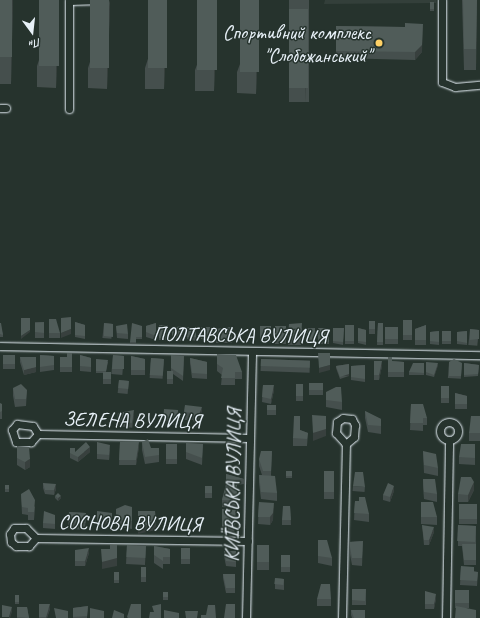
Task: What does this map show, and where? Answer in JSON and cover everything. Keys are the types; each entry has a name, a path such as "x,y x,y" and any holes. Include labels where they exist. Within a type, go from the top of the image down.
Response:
{"street":[{"path":"69,109 70,1 94,0"},
{"path":"442,0 442,82 455,87 480,85"},
{"name":"ПОЛТАВСЬКА ВУЛИЦЯ","path":"0,346 252,352 480,355"},
{"name":"КИЇВСЬКА ВУЛИЦЯ","path":"246,618 252,352"},
{"name":"ЗЕЛЕНА ВУЛИЦЯ","path":"38,434 250,438"},
{"path":"446,618 450,440"},
{"path":"342,618 346,444"},
{"name":"СОСНОВА ВУЛИЦЯ","path":"36,538 248,541"}],"shaded area":[{"path":"325,0 436,0 436,3 324,4"}],"building":[{"path":"0,0 12,0 12,57 0,57"},
{"path":"39,0 59,0 59,66 39,66"},
{"path":"90,0 109,0 109,68 90,68"},
{"path":"148,0 167,0 167,68 148,68"},
{"path":"197,0 217,0 217,70 197,70"},
{"path":"240,0 259,0 259,72 240,72"},
{"path":"463,0 477,0 476,49 464,49"},
{"path":"430,2 434,2 434,9 430,9"},
{"path":"289,9 308,9 308,88 289,88"},
{"name":"Спортивний комплекс \"Слобожанський\"","path":"405,23 423,24 422,45 415,52 336,51 336,26 405,27"},
{"path":"71,317 71,329 61,333 61,318"},
{"path":"21,318 30,318 30,330 21,336"},
{"path":"49,319 56,319 60,333 49,333"},
{"path":"403,320 412,320 412,335 403,335"},
{"path":"369,321 375,321 375,329 369,329"},
{"path":"44,322 44,333 35,332 35,323"},
{"path":"75,322 85,325 85,336 75,335"},
{"path":"1,323 3,335 0,334"},
{"path":"104,323 113,324 113,337 104,336"},
{"path":"132,323 142,326 142,337 136,337 136,342 130,342"},
{"path":"156,323 156,336 146,332 146,326"},
{"path":"302,323 301,340 288,340 289,324"},
{"path":"378,323 383,323 383,342 377,342"},
{"path":"127,324 128,334 117,333 116,326"},
{"path":"159,325 168,325 168,338 159,338"},
{"path":"345,325 354,325 354,341 345,341"},
{"path":"426,325 426,340 415,340 415,329"},
{"path":"182,326 182,338 172,337 172,328"},
{"path":"260,326 271,326 271,339 260,339"},
{"path":"275,326 286,326 286,341 275,341"},
{"path":"187,327 196,327 196,337 187,337"},
{"path":"201,327 210,327 209,339 201,337"},
{"path":"230,327 232,340 216,340 216,329"},
{"path":"385,327 398,327 398,339 385,339"},
{"path":"315,328 315,340 306,339 306,329"},
{"path":"318,328 329,328 329,342 318,342"},
{"path":"333,328 344,328 343,342 333,341"},
{"path":"358,328 366,330 366,342 358,341"},
{"path":"470,329 479,330 479,339 470,340"},
{"path":"439,331 439,342 430,341 430,332"},
{"path":"442,331 451,331 451,341 442,341"},
{"path":"467,331 467,343 457,341 457,332"},
{"path":"67,353 72,353 72,367 60,367 60,357 67,357"},
{"path":"318,353 330,353 330,365 319,368"},
{"path":"217,354 236,355 242,372 235,372 235,378 221,378 223,368 217,364"},
{"path":"3,355 15,355 15,364 3,364"},
{"path":"40,355 54,356 54,365 40,367"},
{"path":"80,355 91,358 91,367 80,366"},
{"path":"113,355 124,356 124,369 112,369"},
{"path":"171,355 184,356 183,376 171,368"},
{"path":"131,356 145,359 145,370 131,370"},
{"path":"20,357 36,357 36,367 24,370"},
{"path":"388,357 392,357 392,361 404,362 404,372 388,372"},
{"path":"151,358 164,359 163,376 150,375"},
{"path":"190,358 207,362 207,374 192,373"},
{"path":"96,359 108,360 106,371 96,371"},
{"path":"261,359 310,361 310,368 261,366"},
{"path":"454,359 462,363 461,376 449,376 449,362"},
{"path":"374,361 382,361 379,375 374,375"},
{"path":"426,362 438,363 434,375 426,372"},
{"path":"413,363 424,363 424,373 409,372"},
{"path":"464,363 479,365 478,374 464,375"},
{"path":"349,364 349,374 340,377 336,366"},
{"path":"365,365 365,379 351,377 351,366"},
{"path":"167,371 173,371 173,379 167,379"},
{"path":"103,372 111,372 111,379 103,379"},
{"path":"119,380 129,381 128,389 118,388"},
{"path":"309,383 323,383 323,390 309,390"},
{"path":"21,384 27,390 26,399 15,399 13,388"},
{"path":"296,384 303,384 303,396 296,396"},
{"path":"263,385 274,385 271,399 262,397"},
{"path":"441,386 449,386 449,398 441,398"},
{"path":"336,387 341,387 342,402 326,400 326,392"},
{"path":"455,393 467,396 467,404 455,404"},
{"path":"0,403 2,404 2,411 0,412"},
{"path":"411,404 423,404 427,418 423,418 423,423 410,423"},
{"path":"185,405 202,407 197,421 193,413 184,412"},
{"path":"267,405 276,405 276,410 267,410"},
{"path":"164,409 178,410 178,419 163,422"},
{"path":"134,410 132,423 117,421 118,413"},
{"path":"365,411 381,419 381,426 368,425"},
{"path":"312,415 326,416 326,429 313,433"},
{"path":"294,416 300,416 300,430 308,433 307,439 293,438"},
{"path":"471,416 480,416 480,433 469,433"},
{"path":"148,439 151,448 159,448 159,455 145,457 142,442"},
{"path":"86,442 90,447 78,457 70,453 70,448 75,448 75,452"},
{"path":"97,442 110,445 109,455 97,454"},
{"path":"120,442 139,442 136,460 119,460"},
{"path":"186,443 203,444 202,458 186,452"},
{"path":"166,444 177,444 177,459 166,459"},
{"path":"461,444 475,444 475,458 459,457"},
{"path":"17,446 29,447 30,459 25,462 17,458"},
{"path":"261,451 272,451 271,471 263,471 259,459"},
{"path":"423,451 436,454 438,468 424,465"},
{"path":"286,471 292,471 292,476 286,476"},
{"path":"324,471 334,471 334,492 324,492"},
{"path":"355,472 363,472 365,487 353,486"},
{"path":"226,474 244,479 226,481"},
{"path":"259,475 275,476 277,493 261,492"},
{"path":"461,477 471,477 474,482 468,495 458,494"},
{"path":"423,479 435,479 437,494 424,492"},
{"path":"43,483 56,484 54,490 45,490"},
{"path":"388,483 394,486 390,497 383,495"},
{"path":"226,484 237,485 237,500 222,500"},
{"path":"5,485 9,485 9,489 5,489"},
{"path":"205,486 212,486 212,493 205,493"},
{"path":"29,489 35,500 34,512 28,512 28,508 22,507 21,494"},
{"path":"58,493 61,496 58,498 55,496"},
{"path":"359,497 365,497 369,514 354,513 355,501 359,501"},
{"path":"259,502 274,503 273,513 270,517 258,517"},
{"path":"421,502 433,502 437,517 421,517"},
{"path":"459,504 477,504 477,519 459,519"},
{"path":"125,505 132,507 132,521 116,519 116,509"},
{"path":"283,506 290,506 291,520 282,520"},
{"path":"222,509 236,510 234,526 222,526"},
{"path":"44,511 55,515 55,524 43,523"},
{"path":"97,511 112,513 112,520 97,524"},
{"path":"138,511 155,511 156,523 138,527"},
{"path":"69,512 86,513 85,523 68,522"},
{"path":"422,525 434,527 429,540 424,540"},
{"path":"458,525 476,526 475,542 457,541"},
{"path":"318,540 327,540 332,558 318,556"},
{"path":"363,541 362,558 352,558 349,542"},
{"path":"462,544 476,544 476,560 464,560"},
{"path":"110,545 117,545 117,558 102,562 101,549 110,549"},
{"path":"127,545 146,546 145,558 126,557"},
{"path":"257,545 269,545 269,562 257,562"},
{"path":"154,546 170,549 170,557 163,557 163,561 154,555"},
{"path":"89,548 85,561 75,561 75,550"},
{"path":"181,548 190,548 190,559 181,559"},
{"path":"224,551 236,551 236,562 226,561"},
{"path":"281,555 290,555 290,567 281,567"},
{"path":"461,566 474,567 474,572 478,572 477,581 460,580"},
{"path":"141,567 146,567 146,577 141,577"},
{"path":"114,572 119,572 119,580 114,580"},
{"path":"223,574 235,574 235,588 226,588"},
{"path":"275,578 284,579 283,585 274,584"},
{"path":"321,584 330,584 331,599 317,599"},
{"path":"352,589 366,589 365,601 352,600"},
{"path":"455,590 469,590 469,603 455,603"},
{"path":"425,591 436,594 434,604 425,604"},
{"path":"163,592 168,592 168,597 163,597"},
{"path":"15,595 19,595 19,602 15,602"},
{"path":"39,604 50,604 46,617 39,617"},
{"path":"131,604 141,604 141,618 127,617"},
{"path":"161,604 161,618 149,618 150,612 154,612 152,606"},
{"path":"226,604 235,604 235,618 224,618"},
{"path":"2,605 12,607 9,617 2,617"},
{"path":"208,605 215,605 216,618 201,618 201,615 206,615"},
{"path":"88,606 87,616 73,617 73,608"},
{"path":"456,606 476,610 476,618 455,618"},
{"path":"17,607 27,607 29,618 17,617"},
{"path":"54,608 68,611 68,618 56,618"},
{"path":"90,608 104,611 104,618 90,618"},
{"path":"114,610 124,614 124,618 112,618"},
{"path":"164,610 179,613 179,618 164,618"},
{"path":"351,610 365,610 365,618 354,618"},
{"path":"185,611 198,611 197,618 186,618"}],"place":[{"name":"Спортивний комплекс \"Слобожанський\"","path":"379,43"}]}
